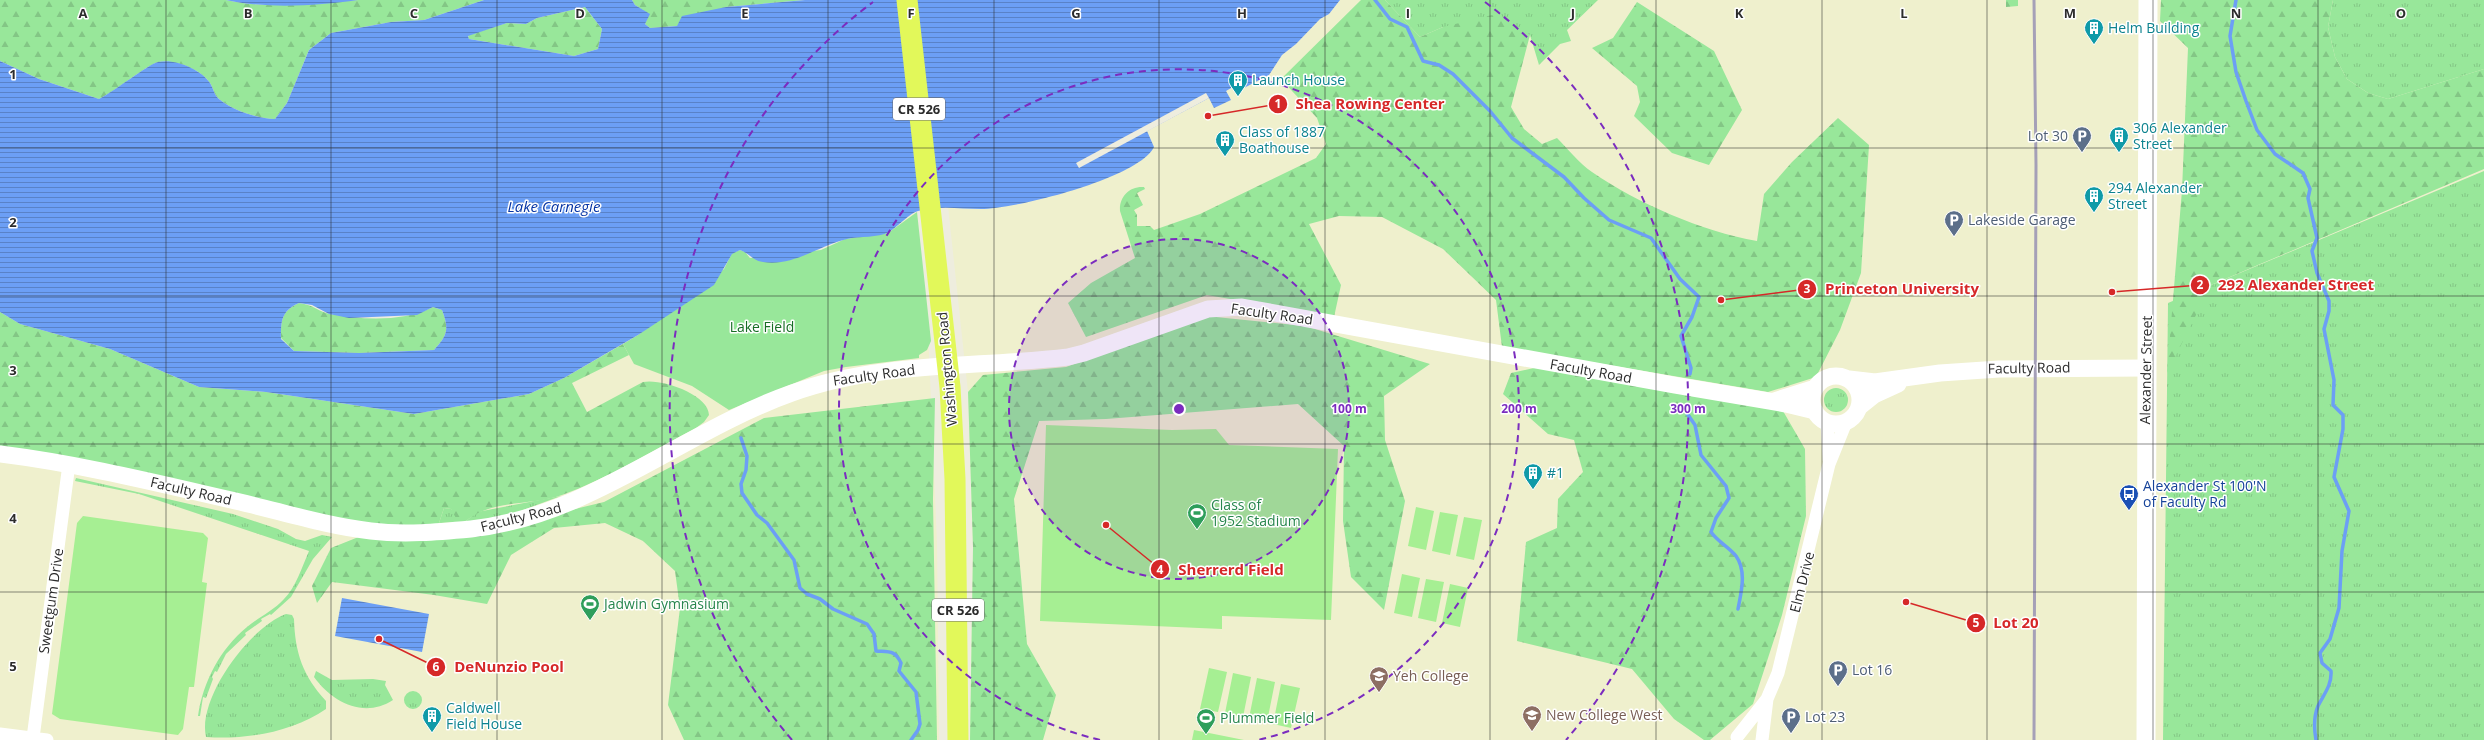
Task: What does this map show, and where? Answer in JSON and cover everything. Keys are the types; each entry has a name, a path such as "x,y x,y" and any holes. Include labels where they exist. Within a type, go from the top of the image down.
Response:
{"main road":[{"name":"Washington Road","path":"907,0 948,365 955,479 958,740"},
{"name":"Alexander Street","path":"2146,740 2148,0"}],"street":[{"name":"Faculty Road","path":"0,454 69,464 370,531 424,533 475,528 527,518 577,501 723,422 795,392 850,377 948,365 1068,356 1090,351 1208,309 1242,307 1772,401 1821,417"},
{"name":"Faculty Road","path":"1849,379 1875,382 1913,378 1940,373 1991,369 2146,368"},
{"path":"1830,376 1849,379 1859,392 1859,407 1852,418 1846,422 1833,424 1821,417 1812,404 1815,388 1819,383 1830,376"},
{"name":"Faculty Road","path":"1859,407 1874,395 1913,378"},
{"name":"Faculty Road","path":"1772,401 1815,388"},
{"name":"Elm Drive","path":"1821,417 1829,464"},
{"name":"Elm Drive","path":"1733,738 1766,699 1778,673 1787,643 1829,464 1846,422"},
{"name":"Sweetgum Drive","path":"33,738 69,464"},
{"name":"Elm Drive","path":"1762,740 1766,699"},
{"path":"0,734 47,740"},
{"path":"1733,738 1744,736 1755,740"}],"shaded area":[{"path":"1340,0 2484,0 2484,740 970,740 973,547 968,392 948,206 982,209 1014,205 1082,186 1154,147 1147,131 1209,98 1231,100 1226,91 1238,84 1269,75 1282,55 1296,44 1320,18 1329,14"},
{"path":"917,212 929,353 937,544 939,740 0,740 0,312 199,387 414,414 638,335"}],"green space":[{"path":"0,0 226,0 243,3 276,5 359,0 484,0 424,20 391,22 331,33 309,50 287,103 275,119 260,117 231,107 217,97 210,83 200,73 187,66 172,62 164,61 153,64 99,99 39,79 0,61"},
{"path":"632,0 805,0 726,7 677,26 650,28 645,24 649,14 635,5"},
{"path":"1361,0 1385,0 1420,37 1443,27 1496,14 1530,35 1511,107 1524,129 1542,144 1557,138 1592,172 1630,195 1671,215 1736,236 1757,241 1764,194 1792,162 1838,118 1869,145 1861,273 1840,330 1816,377 1768,392 1502,347 1496,300 1443,249 1382,217 1339,216 1309,224 1341,285 1334,317 1207,295 1086,337 1068,303 1091,283 1135,258 1120,211 1121,201 1126,193 1134,188 1144,187 1145,189 1137,193 1143,205 1134,210 1137,215 1137,226 1150,226 1154,230 1200,214 1316,158 1326,144 1317,118 1281,79"},
{"path":"1385,0 1598,0 1567,30 1571,41 1560,44 1539,65 1530,35 1443,27 1420,37"},
{"path":"2006,0 2018,0 2018,6 2006,7"},
{"path":"2161,0 2333,0 2328,27 2335,57 2347,79 2368,93 2388,99 2484,69 2484,169 2211,285 2167,373 2182,190 2188,48 2160,21"},
{"path":"2333,0 2484,0 2484,69 2388,99 2368,93 2347,79 2335,57 2328,27"},
{"path":"1637,2 1714,51 1742,110 1709,165 1672,153 1634,116 1640,102 1637,86 1592,48 1613,38"},
{"path":"585,7 602,29 598,49 574,56 469,39 468,35 507,23 526,24 537,18"},
{"path":"2484,171 2484,740 2163,740 2168,303"},
{"name":"Lake Field","path":"917,212 931,341 927,350 919,355 919,358 824,371 729,410 692,386 634,364 623,344 638,335 724,269 732,253 740,250 745,252 750,258 821,250 845,239 888,233"},
{"path":"299,303 309,305 330,314 356,318 396,317 421,312 433,307 442,310 446,322 446,332 445,336 434,350 359,353 294,351 281,338 281,326 285,313"},
{"path":"0,312 20,324 110,349 199,387 266,392 414,414 529,394 564,378 623,344 629,355 572,383 587,412 643,382 651,381 671,385 693,394 707,407 709,415 704,422 696,428 597,481 562,495 538,501 488,509 476,514 466,521 457,520 451,509 444,508 439,523 432,527 368,524 0,448"},
{"path":"1206,316 1305,326 1430,364 1384,396 1385,440 1405,501 1384,610 1351,577 1343,521 1344,446 1298,404 1106,419 1039,421 1014,499 1027,644 1056,695 1043,740 970,740 973,547 968,392 983,375 1066,367"},
{"path":"1543,366 1783,411 1805,449 1806,516 1782,615 1753,704 1710,740 1704,740 1674,719 1632,669 1517,641 1526,542 1557,528 1558,499 1583,472 1574,440 1548,434 1503,394 1511,373"},
{"path":"1836,388 1841,389 1847,395 1847,405 1841,411 1836,412 1831,411 1825,405 1824,400 1825,395 1831,389"},
{"path":"935,398 933,499 937,740 684,740 668,705 680,608 675,571 643,541 605,523 554,528 511,555 487,604 434,595 332,582 317,603 312,586 331,548 361,536 517,523 604,502 764,418"},
{"path":"1046,425 1172,430 1216,429 1229,445 1338,449 1331,620 1222,616 1222,629 1040,621"},
{"path":"76,478 233,514 278,529 296,539 305,541 322,535 332,537 313,559 291,597 271,615 270,614 261,619 262,621 245,633 246,635 226,654 217,672 215,671 212,677 213,679 206,698 203,697 200,716 198,716 200,703 204,691 214,667 221,656 237,636 280,603 288,594 292,589 309,551 139,494 75,481"},
{"path":"561,496 515,513 479,521 439,523 444,508 451,509 466,521 477,512"},
{"path":"1416,507 1434,511 1426,550 1408,546"},
{"path":"1440,512 1458,515 1450,555 1432,551"},
{"path":"83,516 203,533 208,538 202,582 207,583 194,687 189,687 183,729 178,735 60,719 52,714 77,523"},
{"path":"1464,517 1482,520 1474,560 1456,556"},
{"path":"1402,574 1420,578 1412,617 1394,613"},
{"path":"1426,579 1444,582 1436,622 1418,618"},
{"path":"1450,584 1468,588 1460,627 1442,623"},
{"path":"286,614 292,615 294,619 298,653 311,682 326,701 326,709 299,724 269,733 253,736 221,738 206,737 205,721 210,703 218,684 229,666 242,648 257,633 272,621"},
{"path":"1209,668 1227,672 1218,712 1200,709"},
{"path":"316,671 332,680 373,679 386,681 385,685 393,700 371,708 360,708 349,705 330,694 321,686 314,677"},
{"path":"1233,673 1251,677 1243,717 1225,713"},
{"path":"1257,678 1275,682 1267,722 1249,718"},
{"path":"1281,684 1300,688 1291,728 1273,724"},
{"path":"413,691 419,694 422,700 419,706 413,709 407,706 404,700 407,694"},
{"name":"Plummer Field","path":"1194,730 1244,740 1192,740"}],"water":[{"path":"226,0 358,0 325,4 275,6"},
{"name":"Lake Carnegie","path":"484,0 632,0 635,5 650,14 645,24 650,28 677,26 682,16 726,7 805,0 1340,0 1329,14 1320,19 1296,44 1282,55 1269,75 1242,89 1238,84 1226,91 1231,100 1214,108 1209,98 1147,131 1154,147 1144,159 1126,170 1075,190 1021,204 998,208 942,208 918,211 885,234 847,239 796,259 774,263 763,262 754,259 740,250 732,254 714,285 638,335 564,378 529,394 414,414 266,392 199,387 110,349 20,324 0,312 0,61 39,79 99,99 153,64 164,61 179,63 194,69 206,78 217,97 231,107 260,117 275,119 287,103 309,50 331,33 391,22 424,20","holes":["585,7 602,29 598,49 574,56 469,39 468,36 507,23 526,24 537,18","299,303 312,305 329,314 349,318 417,315 433,307 442,310 446,322 446,332 445,336 434,350 359,353 294,351 281,339 281,327 285,313"]},
{"path":"342,598 429,614 422,652 335,636"}],"pier":[{"path":"1206,93 1209,98 1079,168 1076,163"}],"waterway":[{"path":"1375,0 1390,19 1407,27 1423,61 1439,65 1453,74 1490,111 1512,138 1564,177 1584,198 1609,220 1651,238 1680,279 1699,297 1692,317 1681,336 1691,368 1690,374"},
{"path":"2236,0 2230,36 2236,72 2257,130 2275,154 2303,173 2310,189 2308,198 2317,238 2312,251 2317,273 2329,301 2329,311 2324,329 2334,380 2333,405 2343,415 2343,429 2334,477 2349,511 2342,551 2339,608 2330,639 2320,653 2322,663 2331,671 2331,676 2329,685 2318,706 2315,718 2316,740"},
{"path":"1686,406 1686,412 1695,425 1701,455 1726,486 1729,498 1716,518 1711,532 1736,556 1739,562 1742,582 1738,609"},
{"path":"741,438 747,456 746,470 741,484 742,493 757,515 767,523 794,560 800,588 807,594 820,599 833,609 867,624 874,634 876,651 891,652 899,659 901,663 899,671 916,692 920,724 911,740"}],"railway":[{"path":"2034,0 2036,165 2034,740"}],"place":[{"name":"Helm Building","path":"2094,45"},
{"name":"Launch House","path":"1238,97"},
{"name":"Shea Rowing Center","path":"1208,116"},
{"name":"Lot 30","path":"2082,153"},
{"name":"306 Alexander Street","path":"2119,153"},
{"name":"Class of 1887 Boathouse","path":"1225,157"},
{"name":"294 Alexander Street","path":"2094,213"},
{"name":"Lakeside Garage","path":"1954,237"},
{"name":"292 Alexander Street","path":"2112,292"},
{"name":"Princeton University","path":"1721,300"},
{"name":"#1","path":"1533,490"},
{"name":"Alexander St 100'N of Faculty Rd","path":"2129,511"},
{"name":"Sherrerd Field","path":"1106,525"},
{"name":"Class of 1952 Stadium","path":"1197,530"},
{"name":"Lot 20","path":"1906,602"},
{"name":"Jadwin Gymnasium","path":"590,621"},
{"name":"DeNunzio Pool","path":"379,639"},
{"name":"Lot 16","path":"1838,687"},
{"name":"Yeh College","path":"1379,693"},
{"name":"New College West","path":"1532,732"},
{"name":"Caldwell Field House","path":"432,733"},
{"name":"Lot 23","path":"1791,734"},
{"name":"Plummer Field","path":"1206,735"}]}
